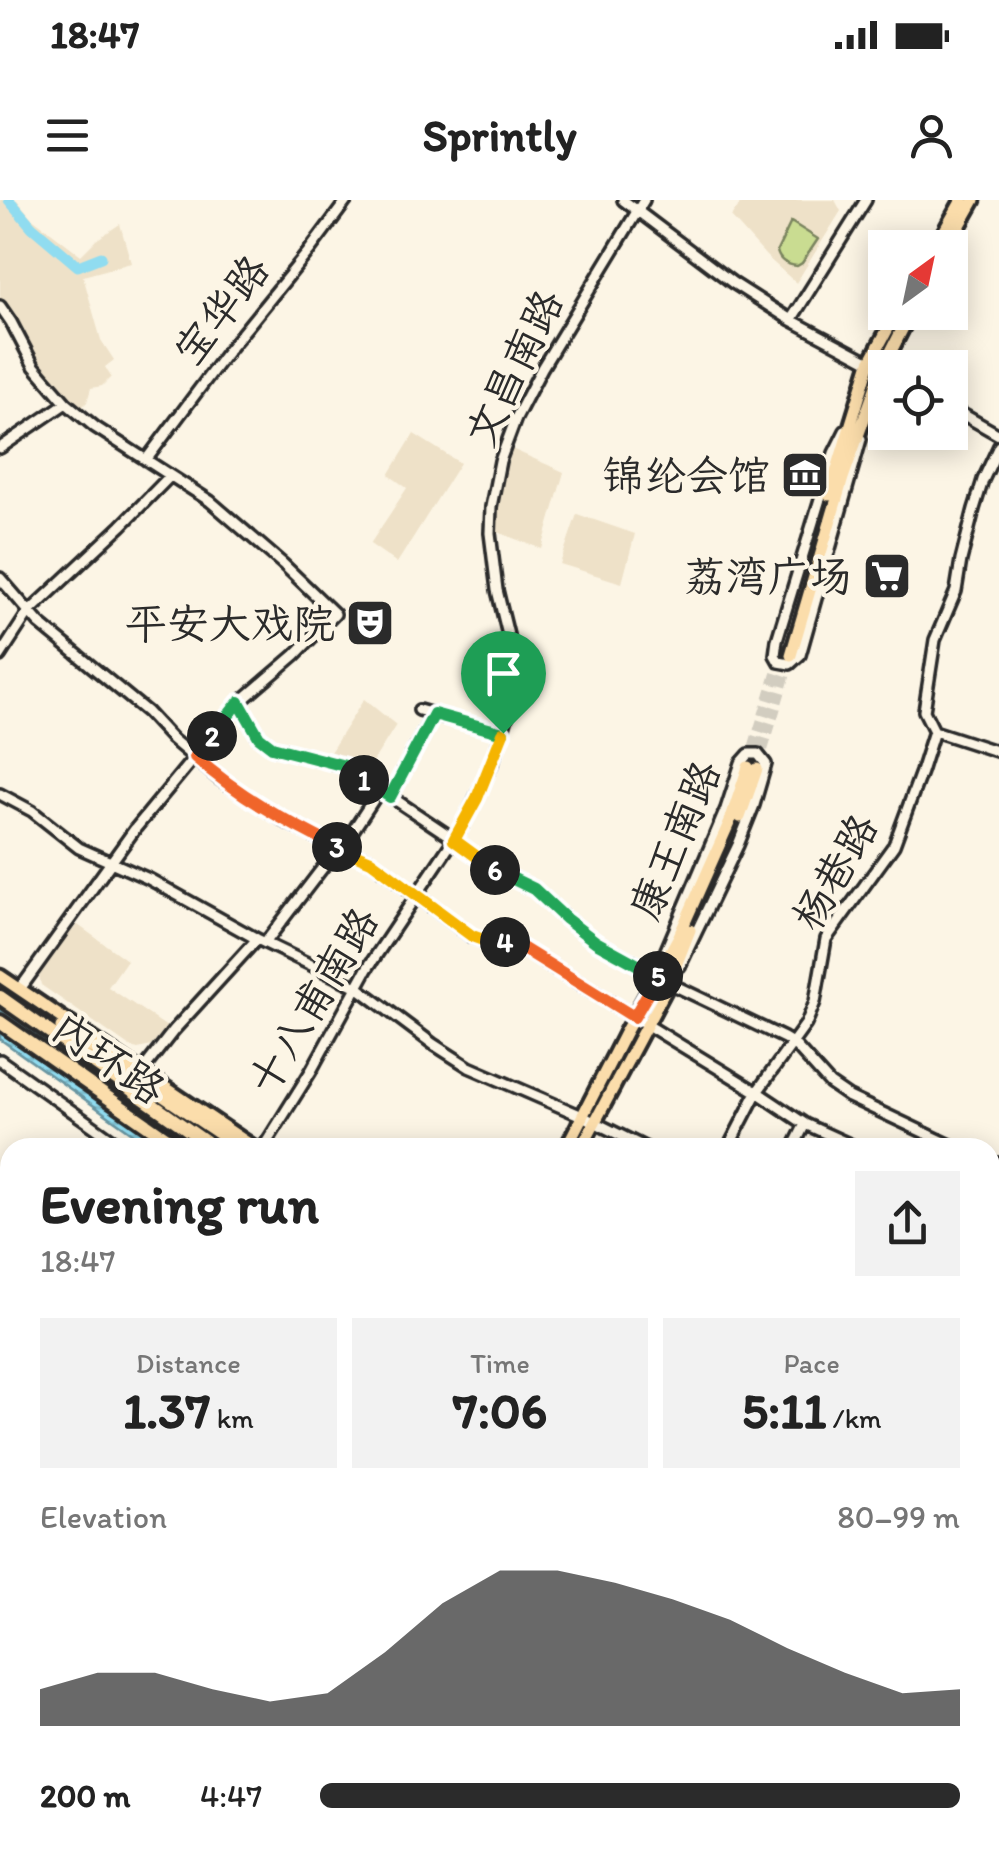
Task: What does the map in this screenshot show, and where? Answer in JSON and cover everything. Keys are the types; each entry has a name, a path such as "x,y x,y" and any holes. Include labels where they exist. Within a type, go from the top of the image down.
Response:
{"highway":[{"name":"内环路","path":"0,997 202,1138"},
{"name":"内环路","path":"3,1017 166,1138"}],"main road":[{"path":"944,230 962,200"},
{"path":"956,230 974,200"},
{"path":"787,654 868,395"},
{"name":"康王南路","path":"586,1138 647,1025 664,979 738,823 753,768"},
{"path":"0,976 240,1138"},
{"name":"康王南路","path":"571,1138 634,1017 664,979"},
{"path":"0,985 225,1138"}],"street":[{"path":"623,200 733,283 868,361"},
{"name":"文昌南路","path":"516,683 490,533 491,507 503,452 542,368 644,200"},
{"path":"791,320 866,200"},
{"name":"宝华路","path":"146,460 345,201"},
{"path":"0,306 34,366 66,403 95,427 210,501 335,614 239,702 109,862 20,989"},
{"path":"0,448 66,403"},
{"path":"968,417 999,435"},
{"path":"857,423 858,458 800,655 790,664 779,662 774,655 777,640 834,452 857,423"},
{"path":"999,446 974,509 956,591 935,640 924,711 934,731 999,752"},
{"path":"0,656 28,612 170,476"},
{"path":"0,578 28,612 147,712 172,739 218,778 276,817 366,858 472,936 494,944 516,944 805,1124 836,1138"},
{"name":"十八甫南路","path":"269,1138 357,987 454,840 477,798 503,733 516,683"},
{"path":"239,702 259,737 272,747 345,766 492,868 534,889 596,942 794,1044 837,1090 935,1138"},
{"path":"419,710 503,733"},
{"path":"390,797 434,714"},
{"name":"杨巷路","path":"733,1138 756,1092 806,1024 815,1002 826,939 894,845 934,731"},
{"name":"康王南路","path":"749,754 758,754 765,760 766,768 747,824 687,954 664,979 668,940 719,827 741,763 749,754"},
{"path":"142,1071 174,1030 261,941 341,849 379,790"},
{"path":"0,794 32,811 78,848 149,879 261,941 357,987 457,1060 626,1138"},
{"path":"0,1060 110,1138"},
{"path":"798,1138 805,1124"}],"shaded area":[{"path":"0,200 17,200 31,217 81,255 120,224 131,263 83,276 101,340 114,360 105,367 111,377 102,386 91,388 87,402 78,411 40,367 0,300"},
{"path":"743,200 835,200 841,211 796,283 731,217"},
{"path":"414,434 460,463 397,563 370,544 407,488 389,475"},
{"path":"507,447 564,472 542,549 492,530 497,485"},
{"path":"577,514 635,534 622,583 560,564"},
{"path":"364,699 396,725 364,776 327,757"},
{"path":"78,925 127,960 108,987 167,1027 151,1046 130,1047 41,985 39,974 59,942"}],"green space":[{"path":"791,222 818,239 797,266 784,262 777,251"}],"water":[{"path":"0,1010 184,1138 139,1138 0,1039"}],"waterway":[{"path":"9,200 32,227 78,266 101,257"}],"tunnel":[{"path":"749,763 783,653"},
{"path":"758,765 791,655"}],"place":[{"name":"锦纶会馆","path":"805,475"},
{"name":"荔湾广场","path":"887,576"},
{"name":"平安大戏院","path":"370,623"}],"route":[{"path":"239,702 259,737 272,747 345,766 390,797 434,714 503,733 477,798 454,840 492,868 534,889 596,942 658,975 634,1017 516,944 483,942 472,936 366,858 286,822 243,796 195,757 239,702"}]}
